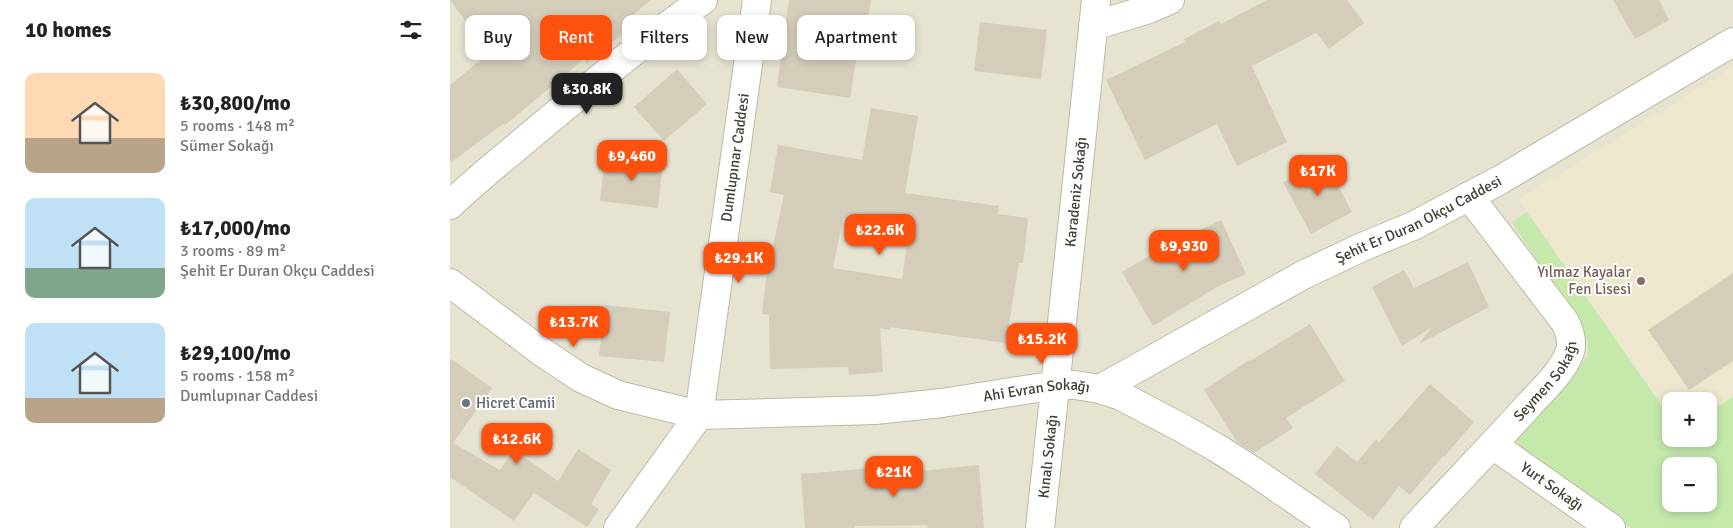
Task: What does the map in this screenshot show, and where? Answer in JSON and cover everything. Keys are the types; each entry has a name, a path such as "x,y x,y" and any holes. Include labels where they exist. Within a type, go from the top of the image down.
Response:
{"street":[{"path":"450,205 472,184 599,78 703,0"},
{"name":"Dumlupınar Caddesi","path":"618,528 699,415 757,0"},
{"path":"1092,7 1150,9 1170,0"},
{"name":"Karadeniz Sokağı","path":"1056,384 1067,288 1092,7"},
{"name":"Şehit Er Duran Okçu Caddesi","path":"1100,389 1303,275 1360,248 1414,226 1469,196 1568,140 1733,42"},
{"name":"Seymen Sokağı","path":"1414,528 1556,374 1569,354 1572,343 1570,332 1565,322 1469,196"},
{"name":"Ahi Evran Sokağı","path":"450,283 542,352 581,378 618,395 699,415 874,410 942,403 1056,384 1100,389 1121,396 1217,448 1336,528"},
{"name":"Kınalı Sokağı","path":"1040,528 1056,384"},
{"name":"Yurt Sokağı","path":"1493,444 1611,528"}],"shaded area":[{"path":"450,0 1733,0 1733,528 450,528"},
{"name":"Yılmaz Kayalar Fen Lisesi","path":"1733,67 1733,528 1631,528 1565,383 1588,356 1588,341 1512,222 1527,212 1519,199"}],"green space":[{"path":"1527,212 1662,406 1662,447 1717,447 1717,407 1733,397 1733,528 1631,528 1526,454 1516,439 1588,356 1588,341 1512,222"}],"building":[{"path":"450,0 651,0 633,15 622,15 622,34 612,42 612,15 540,15 540,60 583,60 505,125 503,124 450,163 450,85 480,60 530,60 530,15 465,15 465,20"},
{"path":"789,0 871,0 869,15 797,15 797,60 856,60 850,98 777,87 781,60 787,60 787,15"},
{"path":"1267,0 1347,0 1364,23 1329,49 1316,33 1252,66 1287,142 1237,166 1217,124 1145,160 1106,80 1185,42 1184,39 1219,21 1221,24"},
{"path":"1613,0 1659,0 1669,20 1635,39"},
{"path":"980,22 1047,30 1041,79 974,71"},
{"path":"677,69 707,104 664,141 634,107"},
{"path":"871,108 918,116 905,193 999,206 998,214 1028,218 1023,263 1019,263 1006,343 890,327 890,330 880,328 883,372 849,375 848,367 770,369 769,315 762,314 766,279 784,195 770,192 778,145 862,160","holes":["843,218 909,228 902,279 833,268"]},
{"path":"605,155 663,162 658,208 600,201"},
{"path":"1324,160 1352,212 1311,234 1283,182"},
{"path":"1221,220 1246,274 1217,287 1153,326 1122,272 1166,246"},
{"path":"1468,262 1489,307 1419,344 1432,327 1402,346 1372,287 1404,270 1414,288"},
{"path":"1733,273 1733,361 1689,390 1648,330"},
{"path":"605,305 670,312 664,362 599,356"},
{"path":"1310,324 1345,381 1286,418 1293,428 1254,453 1237,442 1204,390 1249,360"},
{"path":"450,358 492,388 453,443 500,470 514,450 558,481 578,449 611,470 591,504 599,509 587,527 534,493 514,521 450,477"},
{"path":"1430,384 1474,422 1410,495 1399,486 1373,520 1315,474 1337,446 1357,462 1376,439 1379,442"},
{"path":"910,465 910,472 979,465 984,528 928,528 927,525 805,528 801,474 874,468 874,466"}],"place":[{"name":"Yılmaz Kayalar Fen Lisesi","path":"1641,281"},
{"name":"Hicret Camii","path":"466,403"}]}
